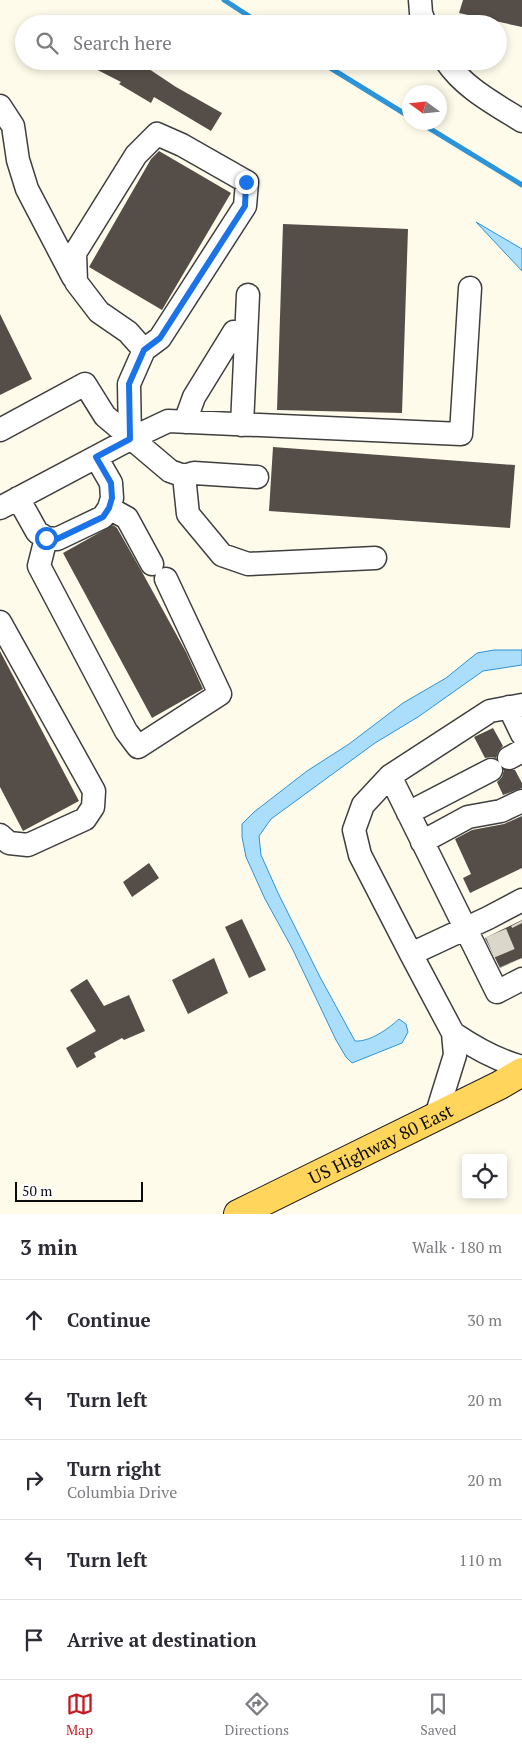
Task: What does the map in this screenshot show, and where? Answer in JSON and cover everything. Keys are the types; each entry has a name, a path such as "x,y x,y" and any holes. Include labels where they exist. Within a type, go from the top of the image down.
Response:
{"main road":[{"name":"US Highway 80 East","path":"238,1214 500,1085 522,1072"}],"street":[{"path":"420,0 422,15"},
{"path":"451,70 478,92 522,121"},
{"path":"0,106 14,126 18,160 27,189 76,282 100,312 128,332 144,350"},
{"path":"76,282 75,253 136,155 157,134 182,145 246,182 245,206 160,338 144,350 129,384 130,439"},
{"path":"96,457 111,483 112,498 109,508 103,517 57,539 46,538 37,532 9,503 130,439 168,421 461,434 470,288"},
{"path":"242,424 248,295"},
{"path":"185,422 194,397 234,332 246,333"},
{"path":"0,430 85,384 105,416 170,471 184,476 194,473 257,477"},
{"path":"184,476 188,514 222,555 248,564 375,558"},
{"path":"46,538 39,566 126,731 138,747 220,694 159,572 127,518 109,508"},
{"path":"0,622 94,791 93,807 85,819 28,846 9,843 0,835"},
{"path":"522,734 516,706 490,711 390,776 363,805 354,830 360,855 454,1033 474,1047 503,1062 522,1067"},
{"path":"408,814 507,760"},
{"path":"390,776 497,992 516,975"},
{"path":"422,842 468,816 501,811 522,801"},
{"path":"411,954 465,929 492,926 519,909"},
{"path":"436,1116 454,1055 454,1033"}],"water":[{"path":"476,222 522,249 522,271"},
{"path":"494,650 522,650 522,665 483,671 418,717 375,743 271,819 259,836 261,855 278,893 320,977 355,1041 373,1037 399,1019 406,1024 408,1032 402,1043 352,1063 336,1040 292,948 265,899 246,857 242,837 242,824 254,812 307,771 349,744 403,703 446,678 477,653"}],"building":[{"path":"463,0 522,0 522,27 507,24 507,15 468,15 459,13"},
{"path":"98,70 150,70 222,113 211,131 154,97 151,103 119,84 121,82"},
{"path":"159,151 231,193 162,310 89,267 151,159"},
{"path":"283,224 408,229 402,413 277,410"},
{"path":"0,314 32,379 0,395"},
{"path":"273,447 515,465 510,528 269,511"},
{"path":"113,525 117,528 186,652 203,689 152,718 63,553"},
{"path":"0,651 79,801 23,831 0,787"},
{"path":"493,728 503,746 496,758 485,758 474,737"},
{"path":"504,770 515,770 522,783 522,788 503,795 497,782 502,777"},
{"path":"522,816 522,868 470,893 463,878 471,874 455,839 472,830 504,824"},
{"path":"149,863 159,878 132,897 123,882"},
{"path":"242,919 266,970 249,978 225,927"},
{"path":"522,920 522,958 500,968 485,938"},
{"path":"214,958 228,993 188,1014 172,980"},
{"path":"87,979 104,1006 129,995 145,1031 124,1040 122,1038 94,1053 96,1057 77,1068 66,1048 96,1031 70,990"}],"waterway":[{"path":"224,0 247,15"},
{"path":"334,70 402,112"},
{"path":"432,130 522,185"}],"tunnel":[{"path":"496,933 509,964"}],"route":[{"path":"46,538 57,539 103,517 109,508 112,498 111,483 96,457 130,439 129,384 144,350 160,338 245,206 246,182"}]}
